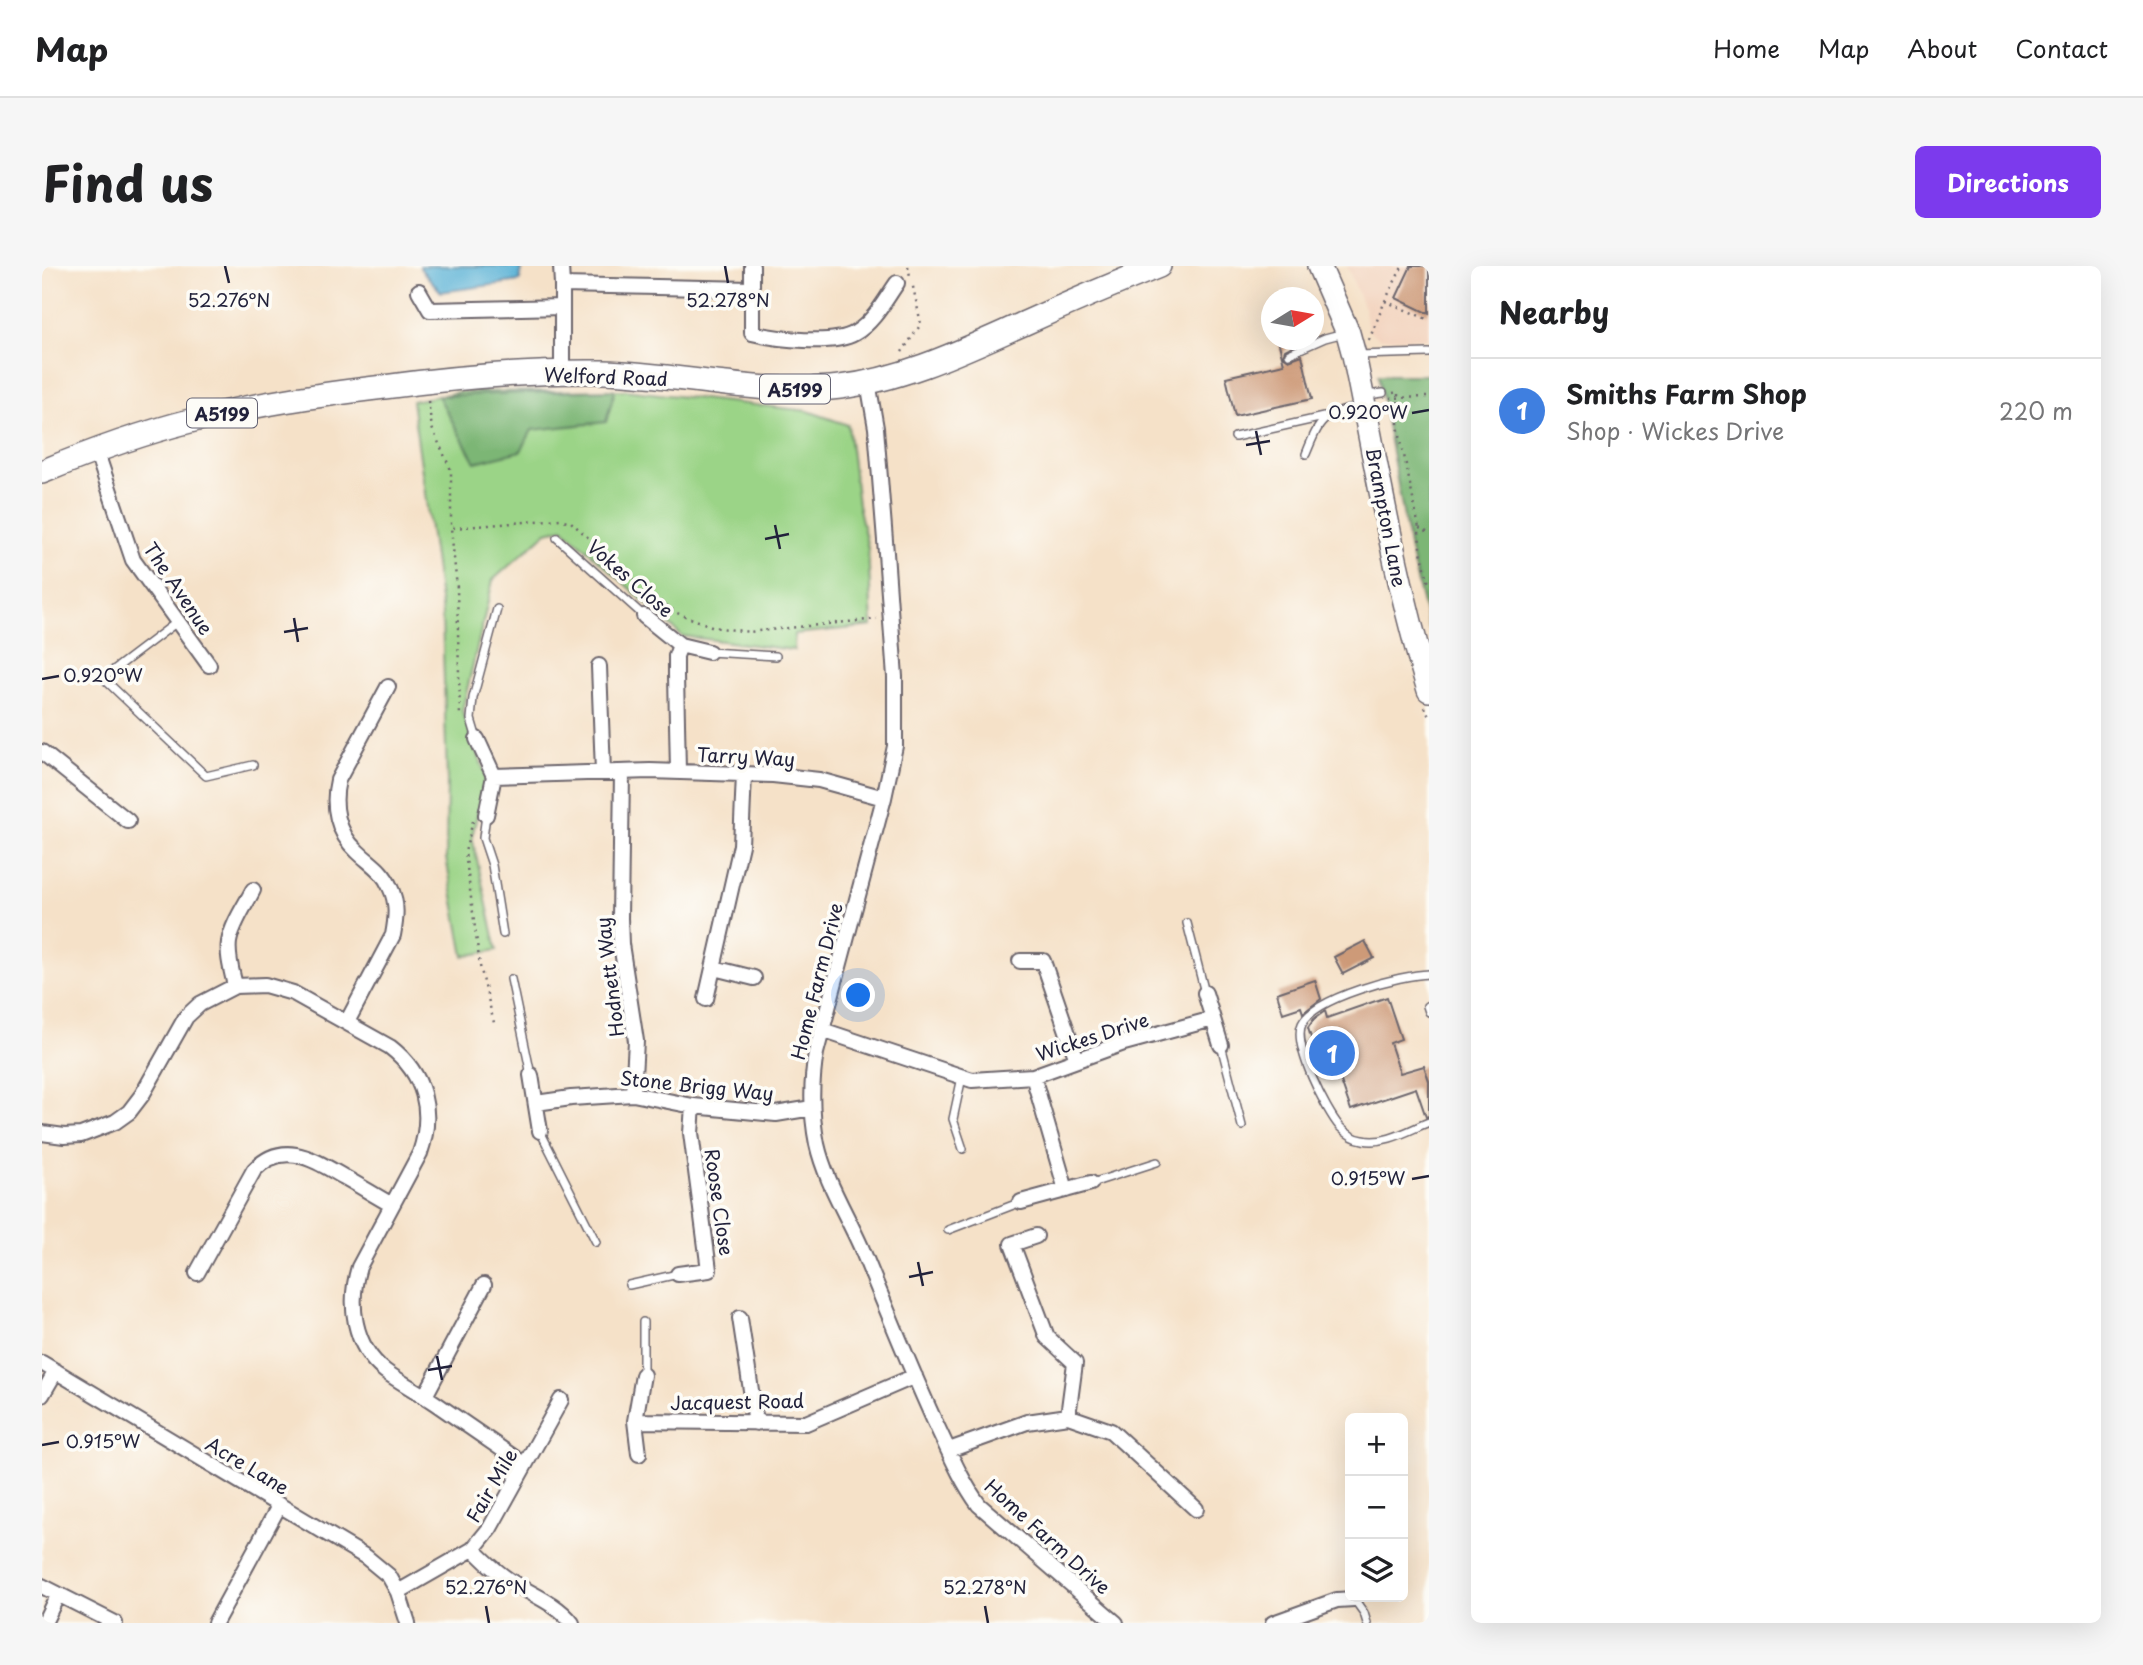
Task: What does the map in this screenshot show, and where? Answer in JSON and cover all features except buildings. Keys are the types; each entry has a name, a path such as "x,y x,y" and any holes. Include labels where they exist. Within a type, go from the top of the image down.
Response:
{"main road":[{"name":"Welford Road","path":"42,472 96,450 188,421 321,395 483,375 625,373 815,390 868,382 950,356 1159,266"},
{"name":"Brampton Lane","path":"1320,266 1357,342 1373,398 1399,581 1429,690"}],"street":[{"path":"561,266 562,372"},
{"path":"752,266 752,333 788,340 844,338 857,332 871,319 897,283"},
{"path":"562,285 752,289"},
{"path":"419,290 430,310 562,307"},
{"name":"Home Farm Drive","path":"868,382 876,428 895,677 895,746 813,1071 812,1108 817,1144 831,1185 965,1486 979,1505 1116,1623"},
{"name":"The Avenue","path":"96,450 134,560 209,665"},
{"name":"Vokes Close","path":"644,616 680,645 709,652"},
{"name":"Vokes Close","path":"678,771 676,656 680,645"},
{"path":"599,666 603,772"},
{"path":"347,1022 393,935 396,919 390,886 381,871 355,850 346,837 339,822 335,794 338,780 388,687"},
{"path":"477,739 494,776 486,815"},
{"path":"42,752 128,821"},
{"name":"Tarry Way","path":"494,776 678,771 785,776 819,780 884,798"},
{"name":"Hodnett Way","path":"622,772 620,918 621,944 636,1041 633,1094"},
{"path":"706,999 741,845 744,774"},
{"path":"235,986 229,941 253,890"},
{"path":"1020,961 1043,961 1077,1060"},
{"path":"714,968 754,978"},
{"path":"42,1133 81,1135 115,1122 129,1112 142,1095 186,1017 200,1004 235,986 265,985 284,989 390,1047 404,1058 415,1073 426,1102 425,1140 359,1267 352,1304 355,1323 362,1342 384,1370 525,1465"},
{"path":"1205,993 1221,1045"},
{"name":"Wickes Drive","path":"822,1030 972,1080 1033,1076 1124,1043 1213,1019"},
{"path":"531,1075 540,1131"},
{"path":"1033,1076 1066,1190"},
{"name":"Stone Brigg Way","path":"536,1103 633,1094 693,1107 776,1114 812,1108"},
{"name":"Roose Close","path":"678,1274 709,1270 691,1133 693,1107"},
{"path":"197,1273 254,1170 271,1158 284,1154 305,1156 393,1205"},
{"path":"1021,1202 1091,1183"},
{"path":"1036,1236 1012,1244 1047,1337 1075,1363 1068,1416"},
{"path":"425,1396 484,1285"},
{"path":"740,1318 756,1423"},
{"name":"Acre Lane","path":"42,1363 366,1558 389,1576 398,1592 408,1623"},
{"path":"42,1395 56,1371"},
{"path":"639,1454 635,1421 643,1375"},
{"name":"Jacquest Road","path":"635,1421 806,1423 915,1376"},
{"name":"Fair Mile","path":"398,1592 472,1549 490,1528 561,1400"},
{"path":"948,1450 1027,1422 1068,1416 1111,1431 1196,1509"},
{"path":"215,1623 279,1506"},
{"path":"472,1549 511,1581 556,1607 572,1623"},
{"path":"42,1586 116,1623"},
{"path":"44,1623 58,1594"},
{"path":"1273,1623 1345,1600"}],"lane":[{"path":"1289,354 1325,338 1429,353"},
{"path":"1236,437 1328,416 1373,398"},
{"path":"1306,454 1322,420 1328,416"},
{"name":"Vokes Close","path":"557,538 644,616"},
{"path":"477,739 471,719 472,698 497,609"},
{"path":"177,622 103,678 206,776 253,765"},
{"name":"Vokes Close","path":"709,652 776,656"},
{"path":"486,815 483,838 492,865 503,934"},
{"path":"1187,923 1205,993"},
{"path":"1429,974 1404,976 1378,983 1325,1004 1302,1024 1300,1034 1307,1063 1322,1100 1337,1123 1354,1138 1375,1142 1429,1122"},
{"path":"511,979 531,1075"},
{"path":"1429,1005 1429,1012"},
{"path":"1221,1045 1242,1126"},
{"path":"962,1077 953,1119 963,1149"},
{"path":"540,1131 596,1242"},
{"path":"1091,1183 1157,1162"},
{"path":"948,1230 1021,1202"},
{"path":"629,1285 678,1274"},
{"path":"643,1322 643,1375"},
{"path":"1356,1602 1367,1623"}],"path":[{"path":"902,352 921,324 908,266"},
{"path":"1357,342 1385,301 1402,267"},
{"path":"1385,301 1429,320"},
{"path":"1373,398 1398,393 1398,426 1429,584"},
{"path":"1398,398 1429,397"},
{"path":"451,528 560,519 571,522 650,594 677,613 714,627 749,632 890,617"},
{"path":"1419,528 1429,533"}],"shaded area":[{"path":"1347,266 1429,266 1429,339 1379,338 1368,330 1364,308"}],"green space":[{"path":"1378,375 1429,375 1429,629 1410,551"},
{"path":"615,390 606,422 532,430 521,451 475,462 438,396"},
{"path":"624,390 808,411 848,425 858,504 868,548 872,626 794,634 794,650 682,636 563,528 547,532 493,580 462,711 486,776 472,837 497,950 464,956 446,858 447,780 442,614 412,401 459,392"}],"water":[{"path":"420,266 521,266 520,281 441,292"}],"place":[{"name":"Smiths Farm Shop","path":"1332,1053"}]}
